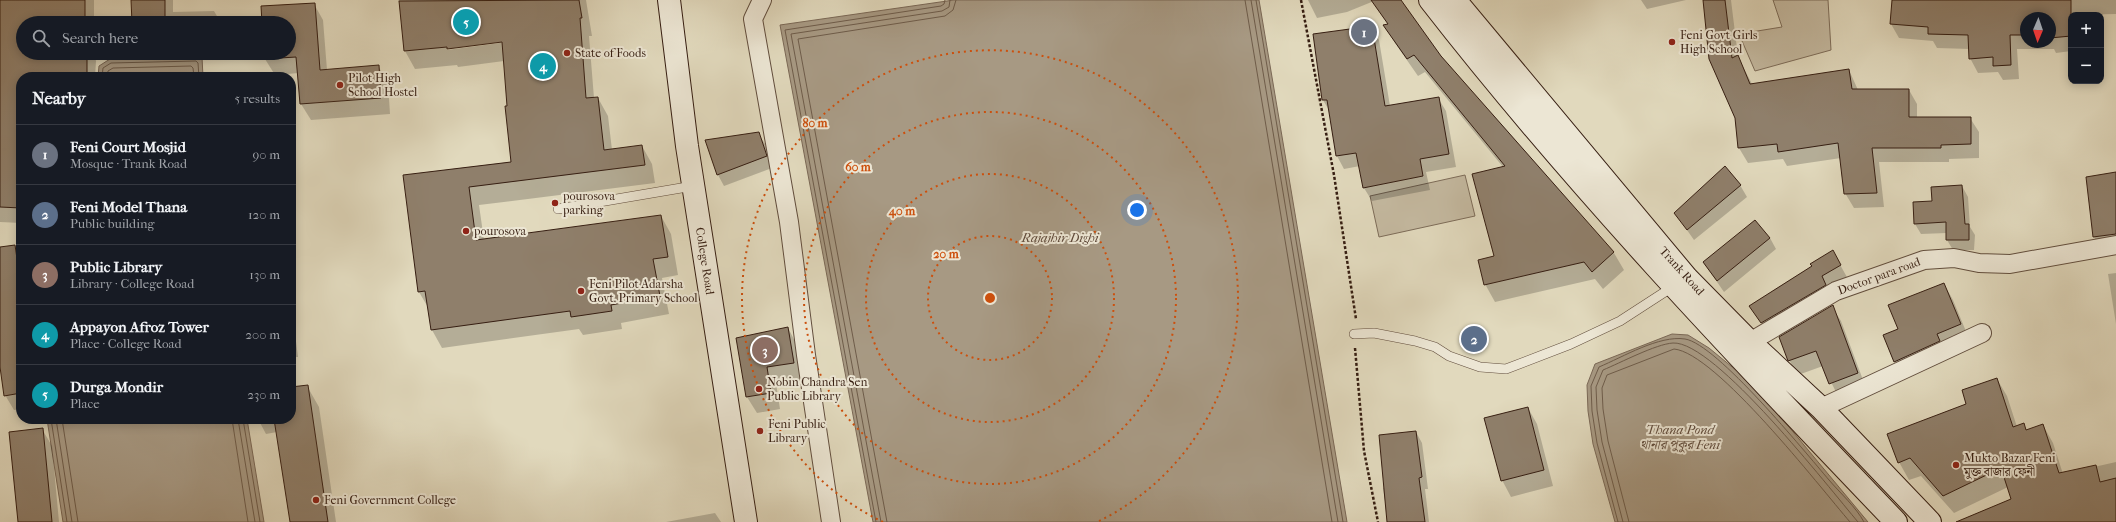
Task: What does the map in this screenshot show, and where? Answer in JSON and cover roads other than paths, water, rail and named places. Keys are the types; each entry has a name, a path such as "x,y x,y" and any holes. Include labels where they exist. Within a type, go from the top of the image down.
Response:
{"main road":[{"name":"College Road","path":"669,0 693,186 746,522"},
{"name":"Trank Road","path":"1430,0 1484,69 1896,522"},
{"name":"Trank Road","path":"1455,0 1680,283 1750,342 1821,408 1930,522"}],"street":[{"path":"762,0 753,19 789,222 831,522"},
{"name":"Doctor para road","path":"1750,342 1836,291 1924,260 1954,258 1979,263 2010,264 2116,245"},
{"path":"1821,408 1982,333"}],"lane":[{"path":"558,209 693,186"},
{"path":"1354,334 1374,333 1415,341 1435,347 1449,356 1480,367 1506,368 1571,344 1620,322 1680,283"}],"water":[{"name":"Rajajhir Dighi","path":"954,0 1259,0 1347,522 873,522 780,25"},
{"path":"108,60 202,60 203,72 98,72 99,66"},
{"name":"Thana Pond থানার পুকুর Feni","path":"1672,334 1688,335 1709,348 1737,371 1789,427 1868,522 1615,522 1593,444 1588,411 1587,385 1595,364"},
{"path":"48,424 248,424 264,522 63,522"}],"place":[{"name":"Durga Mondir","path":"466,22"},
{"name":"Feni Court Mosjid","path":"1364,32"},
{"name":"Feni Govt Girls High School","path":"1672,42"},
{"name":"State of Foods","path":"567,53"},
{"name":"Appayon Afroz Tower","path":"543,66"},
{"name":"Pilot High School Hostel","path":"340,85"},
{"name":"pourosova parking","path":"555,203"},
{"name":"pourosova","path":"466,231"},
{"name":"Feni Pilot Adarsha Govt. Primary School","path":"581,291"},
{"name":"Feni Model Thana","path":"1474,339"},
{"name":"Public Library","path":"765,350"},
{"name":"Nobin Chandra Sen Public Library","path":"759,389"},
{"name":"Feni Public Library","path":"760,431"},
{"name":"Mukto Bazar Feni মুক্ত বাজার ফেনী","path":"1956,465"},
{"name":"Feni Government College","path":"316,500"}]}
